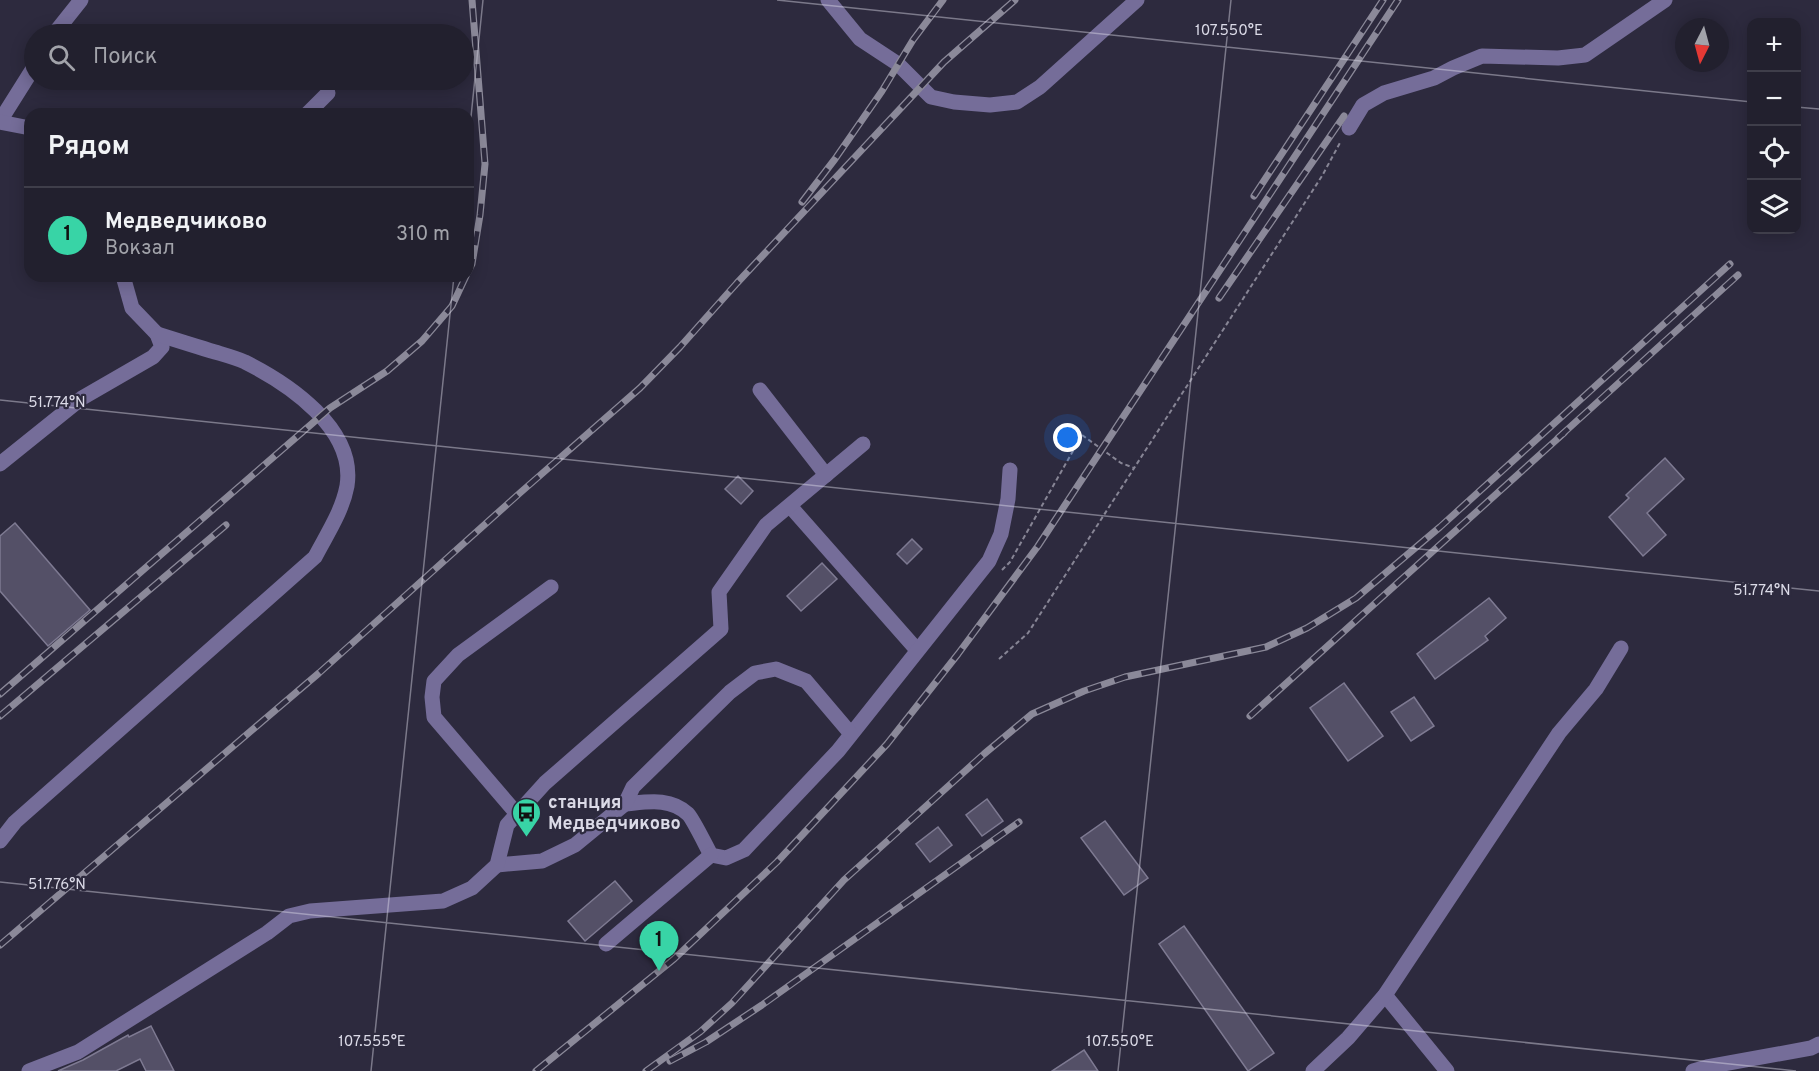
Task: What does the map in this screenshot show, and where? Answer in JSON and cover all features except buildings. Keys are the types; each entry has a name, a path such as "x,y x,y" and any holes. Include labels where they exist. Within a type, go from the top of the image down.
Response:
{"street":[{"path":"62,24 81,0"},
{"path":"828,0 860,39 898,64 932,97 954,102 990,105 1017,102 1040,87 1137,0"},
{"path":"1349,128 1363,105 1384,93 1434,78 1482,56 1557,58 1585,55 1665,0"},
{"path":"24,82 0,122 24,127"},
{"path":"313,108 328,93"},
{"path":"0,464 82,398 153,357 162,347 157,334 132,308 125,282"},
{"path":"0,842 15,822 315,557 341,508 347,484 348,461 334,433 312,405 244,362 157,334"},
{"path":"760,390 826,475"},
{"path":"29,1071 78,1052 267,933 289,916 310,911 443,901 472,888 497,865 507,825 545,783 721,629 719,592 766,525 863,444"},
{"path":"625,804 656,801 674,805 689,815 711,855 726,858 744,850 838,751 989,561 1000,534 1008,499 1010,470"},
{"path":"790,506 917,650"},
{"path":"517,814 434,717 432,697 434,681 458,655 551,587"},
{"path":"1313,1071 1348,1038 1385,995 1559,733 1596,689 1621,648"},
{"path":"497,865 542,861 575,845 625,804 633,787 730,692 755,673 776,669 806,681 851,734"},
{"path":"606,944 711,855"},
{"path":"1385,995 1447,1071"},
{"path":"1693,1071 1811,1048 1819,1044"}],"path":[{"path":"999,659 1028,633 1322,176 1349,128"},
{"path":"1002,570 1010,562 1082,435 1121,463 1134,468"}],"railway":[{"path":"472,0 474,24"},
{"path":"802,202 835,159 882,91 913,40 943,0"},
{"path":"0,945 319,673 640,388 944,62 1015,0"},
{"path":"1254,196 1383,0"},
{"path":"536,1071 674,959 777,862 887,744 958,654 1038,546 1398,0"},
{"path":"474,25 485,164 474,252"},
{"path":"1219,298 1344,116"},
{"path":"646,1071 700,1032 732,1003 844,880 1032,714 1084,691 1125,677 1266,647 1307,628 1356,598 1440,527 1730,264"},
{"path":"1558,438 1738,275"},
{"path":"0,694 330,408 387,371 422,341 452,306 463,282"},
{"path":"1250,716 1564,433"},
{"path":"0,716 226,525"},
{"path":"670,1061 706,1042 762,1005 1019,822"}],"place":[{"name":"станция Медведчиково","path":"527,838"},
{"name":"Медведчиково","path":"659,971"}]}
